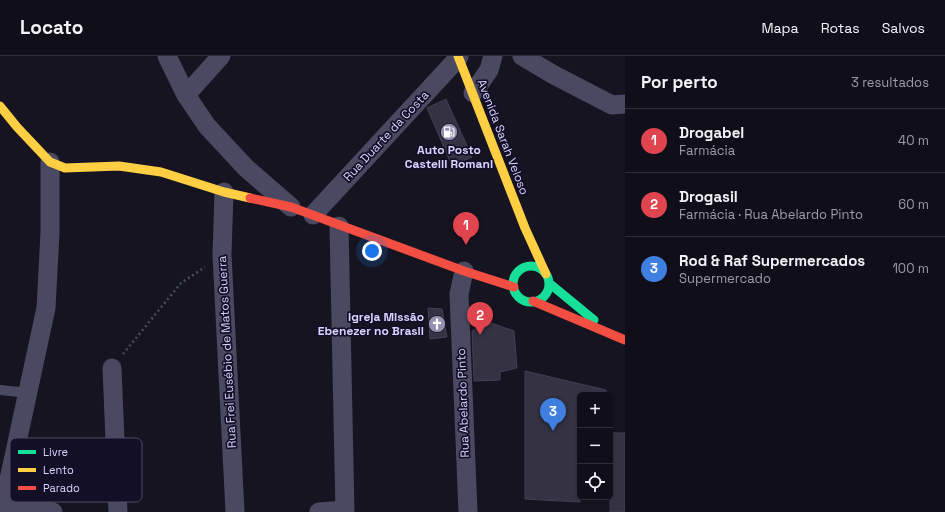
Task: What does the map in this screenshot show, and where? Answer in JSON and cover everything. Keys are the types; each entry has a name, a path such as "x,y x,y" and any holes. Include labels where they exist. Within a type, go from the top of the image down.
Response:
{"main road":[{"name":"Avenida Sarah Veloso","path":"459,57 525,228 548,278 614,336"},
{"path":"0,106 17,128 50,162 65,168 119,166 161,172 224,192 291,207 464,271 514,287"},
{"name":"Avenida Sarah Veloso","path":"523,242 525,228"},
{"path":"518,272 527,266 533,266 543,270 548,278 546,293 538,300 533,301 528,301 519,296 514,287 514,282 521,257"},
{"name":"Avenida Sarah Veloso","path":"533,301 625,340"}],"street":[{"path":"167,56 186,95 207,126 246,168 291,207"},
{"path":"186,95 221,56"},
{"path":"473,93 489,70 493,56"},
{"path":"522,56 554,75 612,105 625,104"},
{"name":"Rua Duarte da Costa","path":"313,215 459,57"},
{"path":"18,438 46,308 50,233 50,162"},
{"name":"Rua Frei Eusébio de Matos Guerra","path":"224,192 222,255 235,512"},
{"path":"320,512 345,511 339,226"},
{"name":"Rua Abelardo Pinto","path":"464,271 459,294 468,512"},
{"path":"112,368 115,438"},
{"path":"10,477 3,509 52,512"},
{"path":"118,502 118,512"}],"lane":[{"path":"0,390 28,393"}],"path":[{"path":"112,368 181,283 222,255"}],"building":[{"name":"Auto Posto Castelli Romani","path":"446,99 472,157 452,166 427,108"},
{"name":"Igreja Missão Ebenezer no Brasil","path":"428,308 442,309 447,337 430,339"},
{"path":"488,322 514,331 517,368 500,372 500,380 474,381 472,331"},
{"path":"525,371 606,390 606,392 577,392 577,500 580,500 580,502 525,499"},
{"path":"613,433 625,433 625,512 610,512 610,500 613,500"}],"traffic: fast":[{"path":"531,266 541,269 546,274 549,284 546,294 541,299 531,302 521,299 516,294 513,284 516,274 521,269 531,266"},
{"path":"549,283 594,320"}],"traffic: slow":[{"path":"458,56 525,228 546,274"},
{"path":"0,106 17,127 50,162 65,168 119,166 161,172 224,192 250,198"}],"traffic: jam":[{"path":"250,198 291,207 464,271 514,287"},
{"path":"533,301 625,340"}],"place":[{"name":"Auto Posto Castelli Romani","path":"449,132"},
{"name":"Drogabel","path":"466,245"},
{"name":"Igreja Missão Ebenezer no Brasil","path":"437,324"},
{"name":"Drogasil","path":"480,335"},
{"name":"Rod & Raf Supermercados","path":"553,431"}]}
